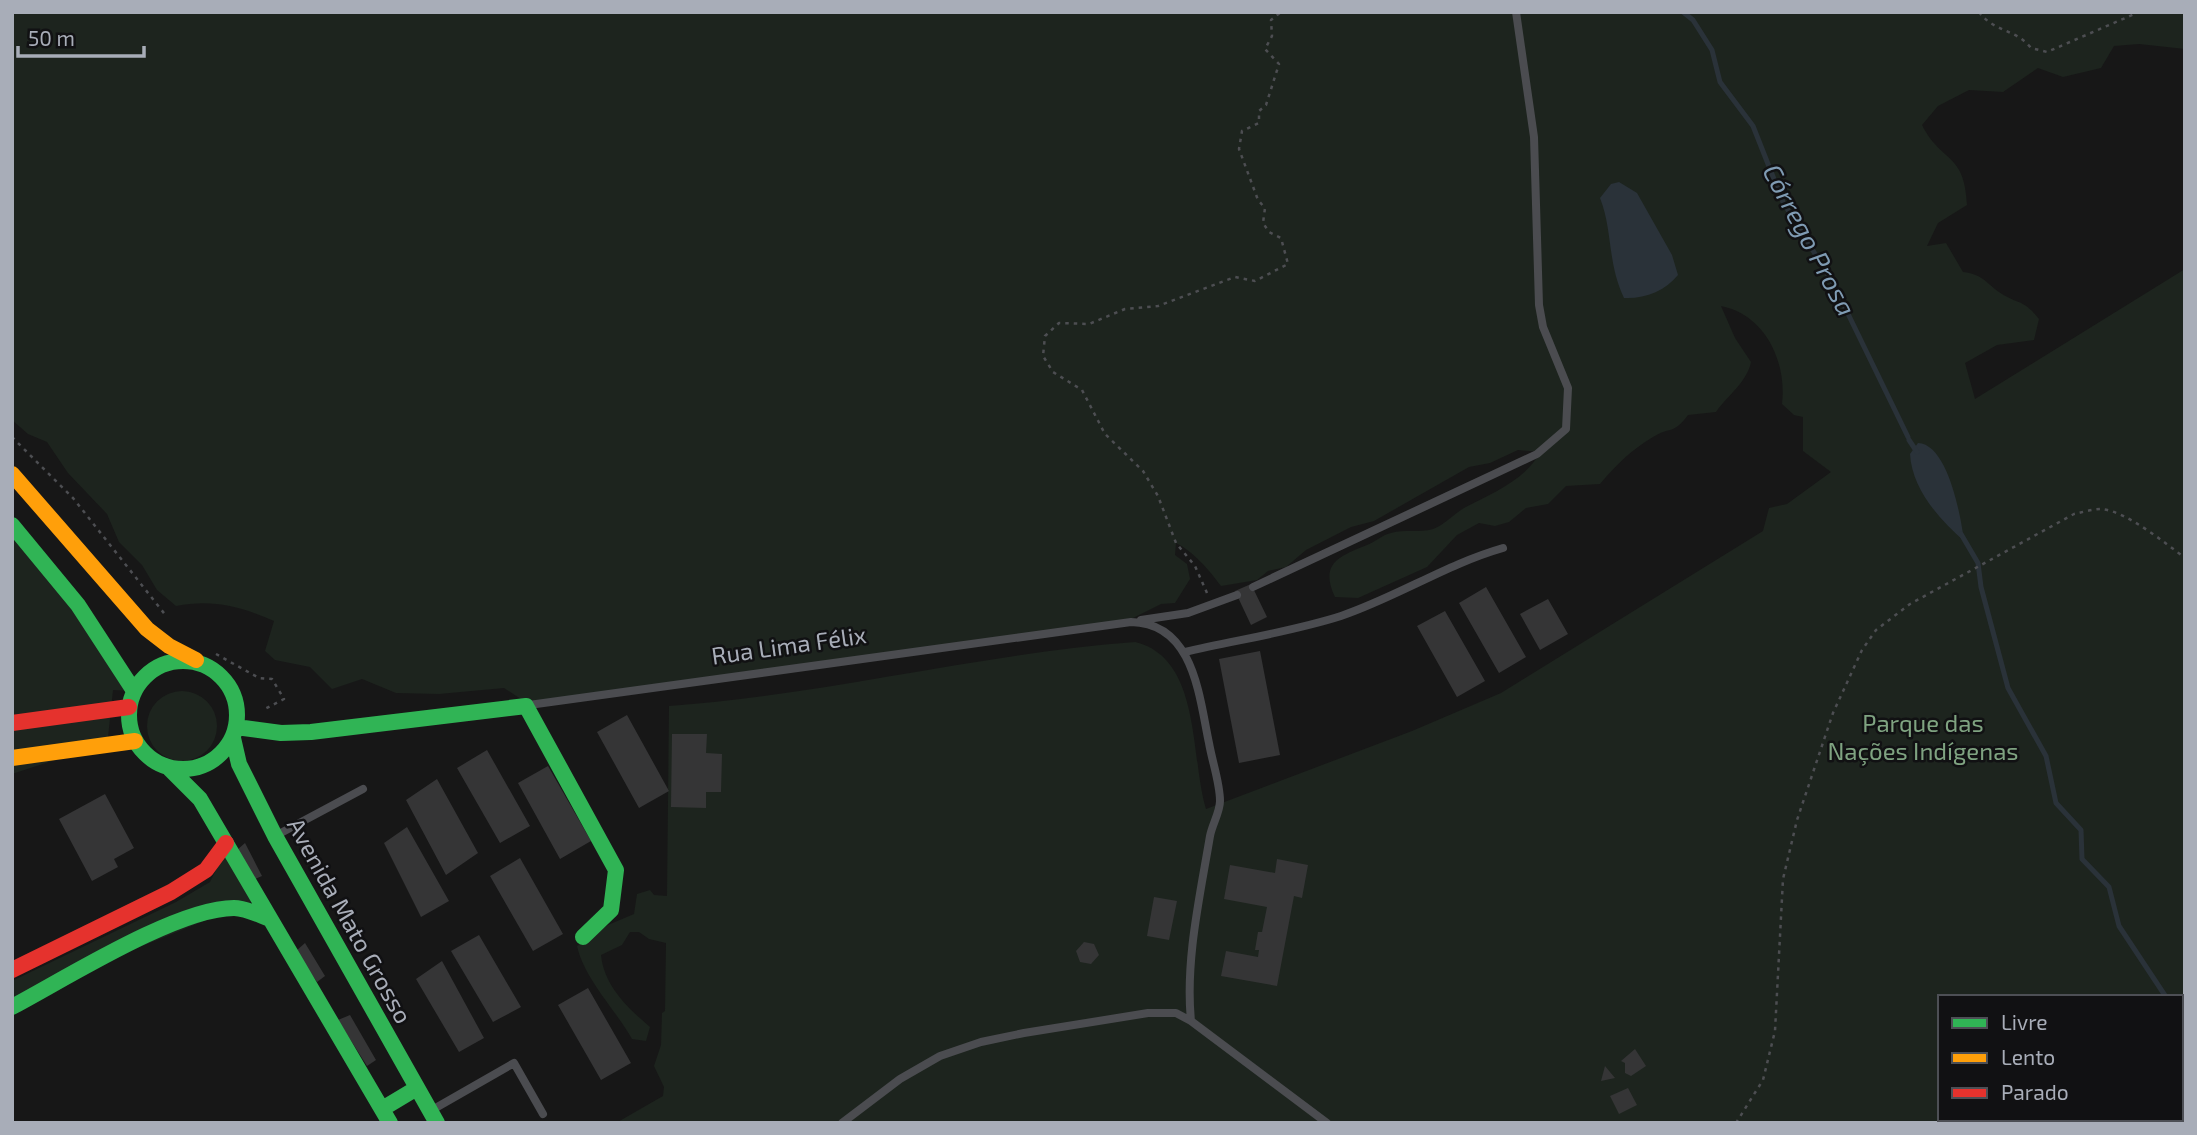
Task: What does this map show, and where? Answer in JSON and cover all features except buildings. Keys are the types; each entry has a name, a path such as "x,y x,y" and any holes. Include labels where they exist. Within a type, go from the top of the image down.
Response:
{"main road":[{"path":"12,474 148,629 169,646 207,658 234,696 235,733 213,761 191,769 168,767 155,762 135,741 130,724 132,699 143,678 155,668 207,658"},
{"path":"12,525 38,551 95,627 132,699"},
{"path":"12,723 132,699"},
{"path":"526,706 616,870 617,900 608,918 583,937"},
{"name":"Rua Lima Félix","path":"235,733 311,732 526,706"},
{"name":"Avenida Mato Grosso","path":"235,733 239,764 275,836 433,1117"},
{"path":"12,758 135,741"},
{"path":"168,767 200,799 386,1116 417,1088"},
{"path":"12,970 171,891 206,870 226,844"},
{"path":"12,1007 92,964 209,910 234,908 270,919"}],"lane":[{"path":"1253,587 1538,454 1566,429 1569,388 1543,327 1539,304 1534,137 1516,12"},
{"path":"1185,652 1339,617 1396,595 1475,556 1503,548"},
{"path":"1131,622 1188,614 1237,595"},
{"name":"Rua Lima Félix","path":"526,706 1131,622 1143,622 1167,631 1185,652 1196,681 1220,801 1210,832 1191,964 1191,1021"},
{"path":"275,836 363,789"},
{"path":"842,1123 910,1073 940,1056 981,1042 1148,1013 1176,1013 1191,1021 1327,1123"},
{"path":"433,1117 514,1063 543,1114"}],"path":[{"path":"1213,606 1195,566 1176,543 1158,496 1143,471 1105,434 1082,390 1053,372 1043,356 1042,346 1045,336 1059,323 1089,324 1125,309 1158,306 1235,278 1255,281 1288,264 1281,238 1269,232 1263,223 1265,208 1258,200 1239,149 1242,131 1259,123 1259,111 1266,105 1279,64 1265,49 1272,36 1271,20 1281,12"},
{"path":"1979,12 2001,30 2021,36 2031,48 2039,52 2047,52 2139,12"},
{"path":"12,437 73,498 175,626"},
{"path":"1736,1123 1763,1080 1772,1043 1783,879 1797,820 1833,713 1862,650 1876,630 1910,604 2074,514 2100,509 2112,512 2156,536 2185,558"},
{"path":"207,658 233,661 259,678 272,679 284,699 264,709 261,716"}],"green space":[{"name":"Parque das Nações Indígenas","path":"12,12 2185,12 2185,49 2139,44 2114,46 2101,68 2063,77 2038,68 2003,92 1969,90 1938,106 1922,125 1929,137 1957,166 1962,175 1967,205 1938,223 1927,246 1946,243 1963,272 1981,277 2002,294 2025,305 2039,319 2034,340 1997,345 1965,363 1975,399 2185,269 2185,1123 616,1123 663,1096 664,1087 654,1066 661,1045 662,1013 665,1011 666,943 649,939 639,932 630,932 622,945 601,955 612,986 650,1027 646,1041 632,1039 593,982 577,946 608,925 634,914 637,894 650,890 654,895 667,896 669,706 786,693 1018,656 1135,642 1157,652 1172,668 1183,688 1190,712 1206,809 1412,731 1501,693 1763,531 1769,508 1787,504 1831,472 1803,451 1803,417 1794,415 1782,404 1783,388 1777,357 1761,330 1737,311 1721,306 1735,338 1751,362 1741,382 1716,412 1688,415 1675,428 1638,447 1600,484 1566,486 1548,504 1526,508 1509,522 1495,526 1479,523 1457,535 1427,567 1358,598 1335,597 1329,576 1335,562 1341,557 1388,534 1437,527 1517,478 1534,462 1540,452 1518,450 1490,463 1469,467 1374,521 1351,527 1306,550 1286,567 1268,571 1257,580 1221,586 1195,556 1176,543 1175,555 1187,564 1190,579 1175,603 1161,604 1131,619 527,703 504,688 439,694 396,693 362,679 332,689 310,667 275,660 265,651 274,621 226,605 202,603 176,606 157,590 142,565 119,542 107,514 68,473 47,442 28,434 12,420"},
{"path":"12,525 134,691 113,690 107,747 12,774"},
{"path":"175,691 189,691 202,697 211,706 217,726 215,739 207,751 189,761 175,761 162,755 153,746 147,733 147,719 153,706 162,697"},
{"path":"224,854 253,901 12,999 12,981 176,902 210,882"}],"shaded area":[{"path":"1619,182 1637,193 1672,255 1678,275 1661,290 1639,297 1624,298 1615,272 1600,198 1611,184"},
{"path":"1918,443 1937,455 1945,468 1956,500 1964,541 1936,513 1921,491 1910,454"}],"waterway":[{"name":"Córrego Prosa","path":"1683,12 1693,20 1712,50 1720,82 1753,126 1783,202 1833,283 1908,437"},
{"name":"Córrego Prosa","path":"1909,440 1917,452"},
{"name":"Córrego Prosa","path":"1961,534 1978,563 1981,587 2008,688 2046,756 2056,803 2081,830 2082,859 2109,887 2119,926 2165,995"}],"traffic: fast":[{"path":"12,525 78,605 134,691"},
{"path":"183,661 204,665 221,677 233,694 237,715 233,736 221,753 204,765 183,769 162,765 145,753 133,736 129,715 133,694 145,677 162,665 183,661"},
{"path":"236,727 281,733 311,732 526,706 616,870 611,910 583,937"},
{"path":"233,738 239,764 275,836 437,1123"},
{"path":"168,767 200,799 390,1123"},
{"path":"12,1007 122,947 183,920 210,911 234,908 248,910 270,919"},
{"path":"382,1109 417,1088"}],"traffic: slow":[{"path":"12,474 147,629 169,646 196,660"},
{"path":"12,758 135,741"}],"traffic: jam":[{"path":"12,723 129,707"},
{"path":"12,970 171,892 206,870 226,843"}]}
